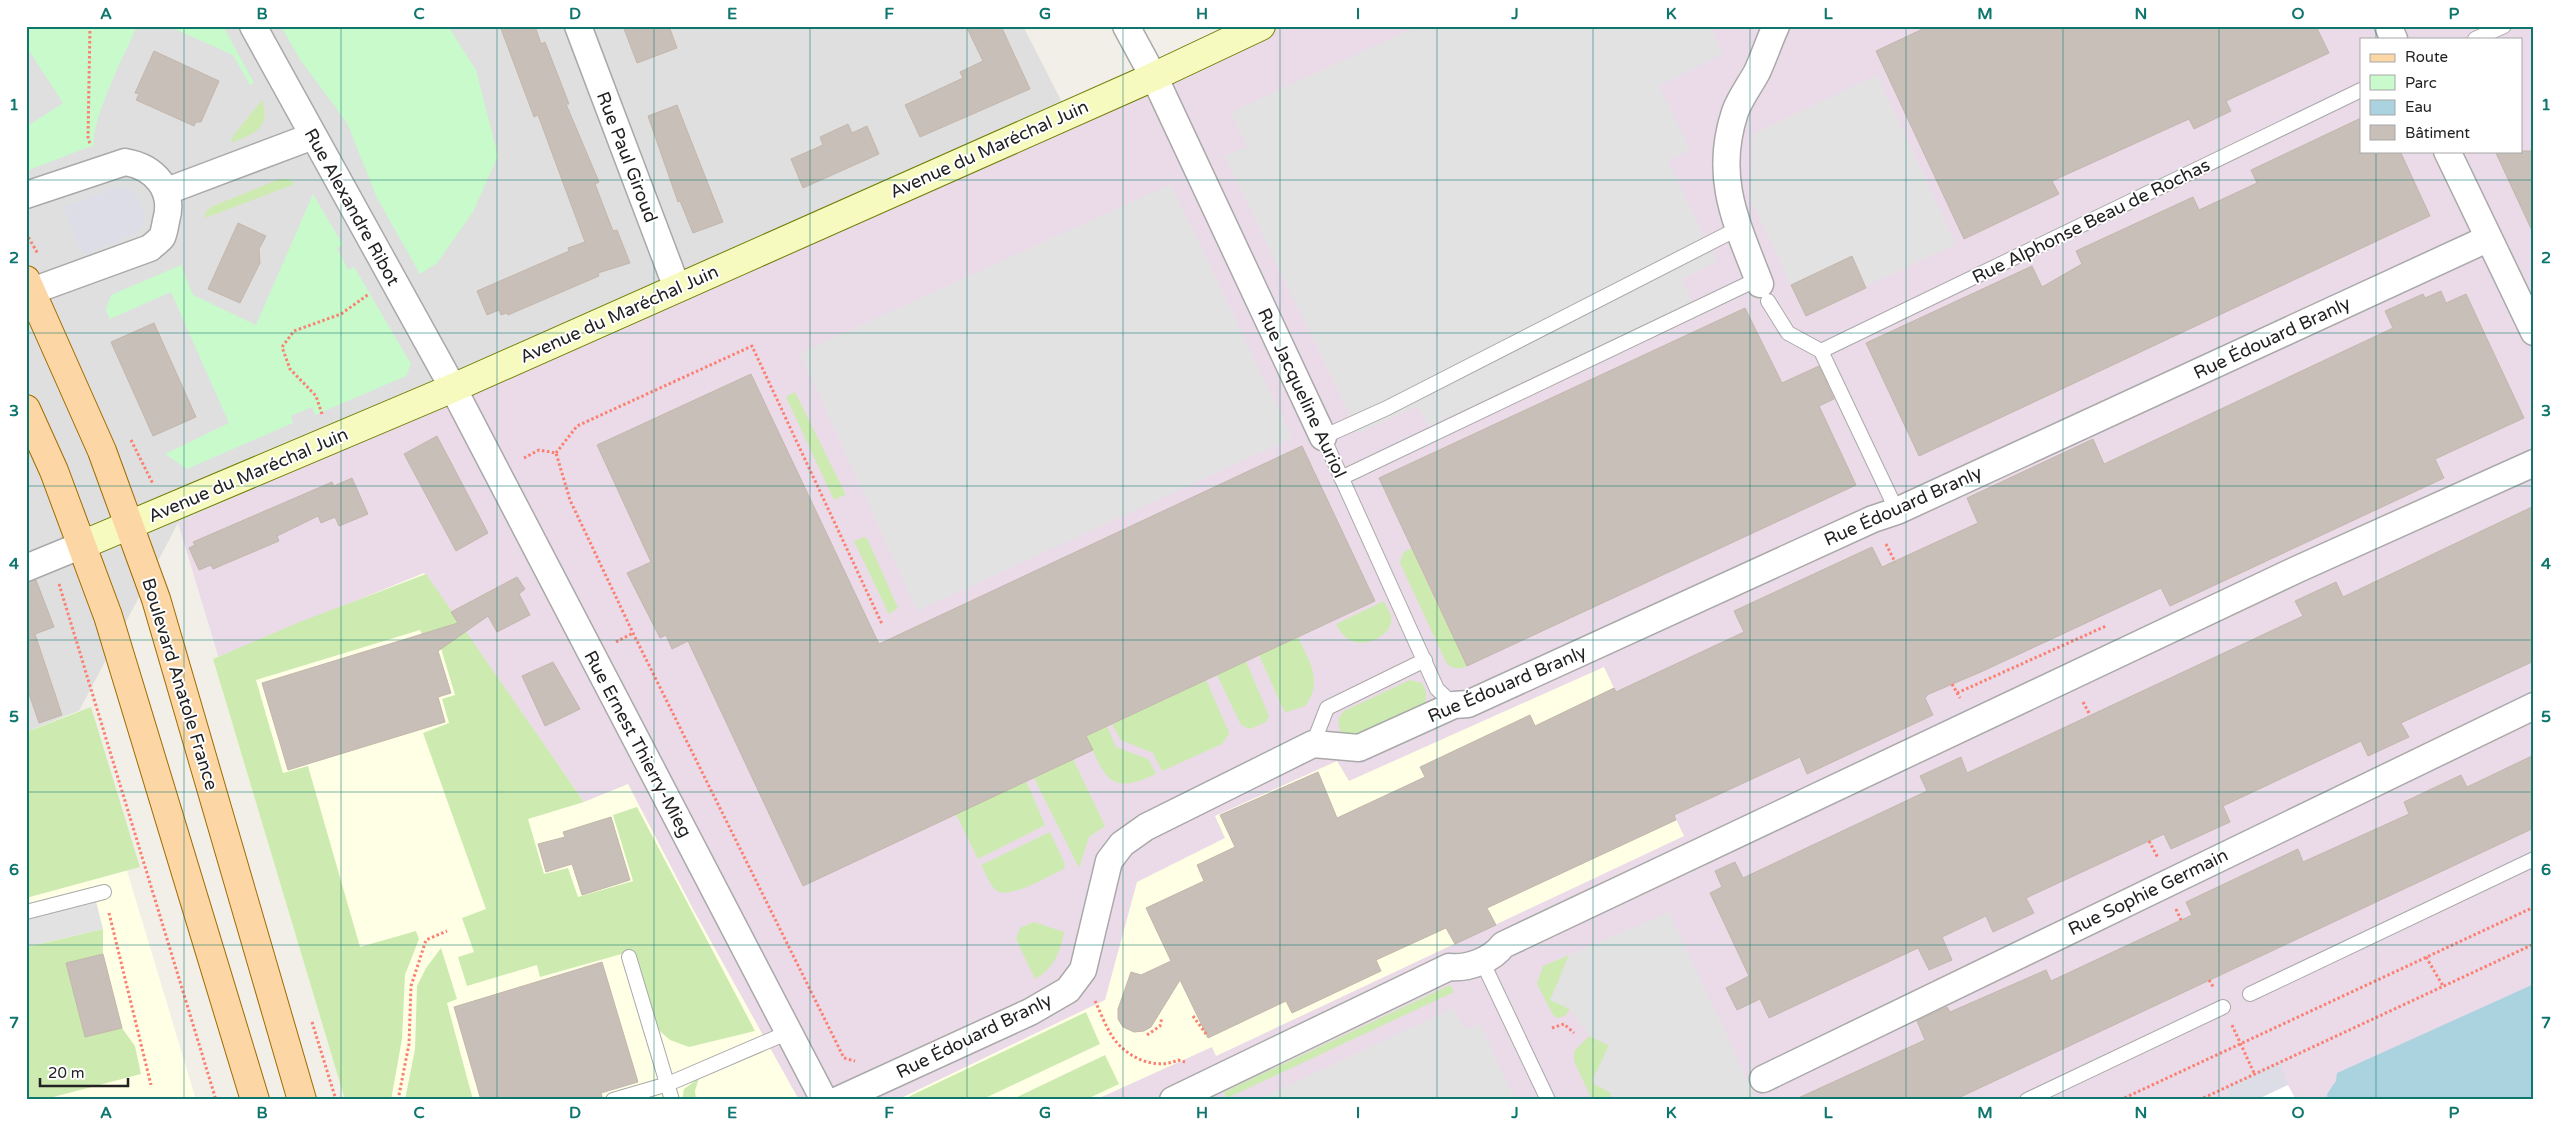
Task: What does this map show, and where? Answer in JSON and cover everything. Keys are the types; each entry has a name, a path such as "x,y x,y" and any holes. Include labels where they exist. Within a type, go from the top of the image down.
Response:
{"main road":[{"name":"Boulevard Anatole France","path":"29,286 102,451 130,526 165,630 302,1100"},
{"path":"26,409 54,471 108,616 255,1100"}],"street":[{"name":"Rue Alexandre Ribot","path":"253,26 453,388"},
{"name":"Rue Paul Giroud","path":"578,26 677,288"},
{"name":"Rue Jacqueline Auriol","path":"1126,26 1153,77 1323,438"},
{"path":"1153,77 1261,26"},
{"path":"1762,288 1739,228 1725,178 1726,149 1736,111 1758,70 1776,26"},
{"path":"2388,26 2394,38"},
{"name":"Avenue du Maréchal Juin","path":"82,544 130,526 453,388 1153,77"},
{"path":"167,191 313,136"},
{"path":"2446,152 2487,239 2534,332"},
{"path":"26,194 125,162 140,165 154,176 167,191 169,213 162,237 150,248 29,286"},
{"name":"Rue Édouard Branly","path":"838,1100 1030,1012 1068,990 1083,970 1109,862 1122,844 1146,827 1313,744 1359,748 1454,705 1468,704 1873,519 1897,511 2487,239"},
{"name":"Rue Ernest Thierry-Mieg","path":"453,388 824,1100"},
{"path":"1173,1100 1449,967 1462,968 1482,960 1498,952 1503,945 2298,569 2534,463"},
{"path":"37,564 82,544"},
{"name":"Rue Sophie Germain","path":"1763,1079 2534,706"}],"lane":[{"path":"2478,38 2504,26"},
{"name":"Rue Alphonse Beau de Rochas","path":"1821,352 2360,90"},
{"path":"1323,438 1387,408 1739,228"},
{"path":"1341,478 1762,288 1788,333 1821,352 1897,511"},
{"name":"Rue Jacqueline Auriol","path":"1323,438 1437,689 1454,705"},
{"path":"1313,744 1327,708 1425,660"},
{"path":"2250,994 2534,859"},
{"path":"26,912 104,892"},
{"path":"629,957 672,1100"},
{"path":"1482,960 1548,1100"},
{"path":"2027,1100 2223,1007"},
{"path":"613,1100 668,1084 789,1032"}],"path":[{"path":"90,26 88,137 100,170"},
{"path":"323,416 316,396 290,369 282,348 294,331 341,314 393,281"},
{"path":"556,453 577,426 752,346 882,624"},
{"path":"524,458 540,450 556,453"},
{"path":"556,453 570,500 633,632 844,1058 862,1061"},
{"path":"37,564 64,594 216,1100"},
{"path":"617,641 633,632"},
{"path":"1952,684 1964,706"},
{"path":"2083,702 2090,715"},
{"path":"104,892 151,1085"},
{"path":"2120,1100 2534,907"},
{"path":"398,1100 409,1044 411,986 426,940 447,931"},
{"path":"2199,1100 2534,944"},
{"path":"2426,957 2443,986"},
{"path":"1092,996 1114,1039 1131,1055 1146,1062 1166,1065 1178,1060 1187,1063"},
{"path":"1193,1016 1206,1034"},
{"path":"1147,1036 1160,1026 1162,1017"},
{"path":"1552,1028 1564,1024 1574,1033"},
{"path":"2243,1048 2254,1073"}],"shaded area":[{"path":"26,26 1023,26 1064,106 729,270 178,523 79,711 26,732"},
{"path":"1281,26 2534,26 2534,1100 352,1100 178,523 1153,77"},
{"path":"1418,26 1710,26 1723,54 1659,86 1690,150 1668,161 1717,262 1682,279 1692,302 1428,426 1418,406 1359,433 1224,156 1247,147 1231,112"},
{"path":"1877,75 1956,244 1805,315 1751,200 1753,134"},
{"path":"1171,184 1292,438 917,611 800,353"},
{"path":"117,187 128,188 135,193 145,213 144,223 137,233 83,255 63,207"},
{"path":"424,573 584,802 628,784 694,911 799,1100 345,1100 213,659"},
{"path":"1604,667 1684,836 1216,1056 1212,1047 1095,1100 897,1100 1105,1000 1137,882 1225,838 1215,816 1337,761 1349,781"},
{"path":"79,711 196,1100 26,1100 26,732"},
{"path":"96,901 103,929 26,947 26,918"},
{"path":"1669,912 1757,1100 1609,1100 1611,1093 1592,1081 1609,1045 1589,1036 1570,1009 1551,1000 1569,955"},
{"path":"1453,1008 1465,1029 1480,1024 1515,1100 1257,1100"},
{"path":"2280,1061 2288,1085 2256,1100 2231,1100 2226,1087"}],"green space":[{"path":"26,26 137,26 103,103 94,145 26,171 26,127 63,103 26,46"},
{"path":"168,26 223,26 254,83 250,85 233,55"},
{"path":"281,26 448,26 476,70 498,156 473,212 437,263 420,274 377,198 347,123 299,58"},
{"path":"262,100 264,118 262,124 247,137 231,143 233,136"},
{"path":"280,179 288,179 295,184 205,218 206,211 213,206"},
{"path":"313,194 343,245 337,248 348,270 354,267 411,364 406,376 315,415 312,407 291,416 293,423 187,469 165,454 229,423 171,292 110,319 106,310 111,295 181,265 193,295 256,325"},
{"path":"795,392 845,493 845,495 834,500 786,397"},
{"path":"864,537 867,538 898,608 889,614 854,541"},
{"path":"1411,548 1467,666 1457,668 1447,664 1400,563 1403,553"},
{"path":"426,574 584,802 528,819 544,874 568,868 578,897 633,881 613,815 637,807 755,1031 689,1047 670,1040 654,1026 632,951 540,977 537,965 467,986 458,957 474,952 462,918 486,909 423,733 449,723 442,699 455,695 437,635 424,639 420,630 256,680 283,773 308,766 360,947 416,931 419,939 405,975 402,1039 391,1100 345,1100 213,659 297,623"},
{"path":"1384,601 1391,616 1391,623 1384,634 1372,641 1358,643 1349,640 1336,624"},
{"path":"1298,637 1313,671 1313,688 1311,697 1305,706 1287,712 1284,711 1259,655"},
{"path":"1246,661 1269,716 1266,722 1250,729 1241,725 1217,675"},
{"path":"1206,680 1229,734 1222,744 1162,771 1153,753 1121,740 1112,724"},
{"path":"1410,680 1422,683 1426,691 1425,703 1423,705 1354,737 1345,737 1340,731 1338,719 1344,711"},
{"path":"91,707 140,867 26,898 26,732"},
{"path":"1107,726 1116,747 1148,759 1156,774 1140,781 1127,783 1118,783 1110,779 1098,762 1086,736"},
{"path":"1073,759 1105,826 1089,837 1079,868 1034,778"},
{"path":"1026,781 1045,825 978,859 956,814"},
{"path":"1050,832 1065,867 1039,881 1011,892 1003,893 994,889 981,865"},
{"path":"1034,922 1064,932 1055,959 1042,975 1035,979 1016,939 1020,928"},
{"path":"103,929 103,954 66,963 85,1037 122,1028 135,1046 141,1074 42,1100 26,1100 26,947"},
{"path":"441,948 457,999 447,1003 473,1100 405,1100 415,1049 417,986 426,968"},
{"path":"1569,955 1550,1000 1570,1009 1565,1016 1557,1018 1553,1015 1537,984 1543,966"},
{"path":"1450,985 1454,992 1227,1098 1224,1092"},
{"path":"1086,1012 1100,1044 981,1100 906,1100 910,1096"},
{"path":"1589,1036 1610,1046 1598,1071 1595,1073 1594,1084 1611,1093 1609,1100 1592,1100 1574,1061 1574,1051"},
{"path":"1105,1055 1119,1084 1085,1100 1011,1100"},
{"path":"699,1078 695,1091 696,1100 682,1100 684,1089"}],"water":[{"path":"2534,984 2534,1100 2328,1100 2327,1094 2336,1081 2337,1073"}],"pier":[{"path":"2288,1085 2296,1100 2256,1100"}],"building":[{"path":"500,26 535,26 541,44 545,42 569,104 566,104 599,182 595,184 613,231 617,230 630,263 598,273 599,276 508,315 507,313 501,315 499,310 487,315 477,291 569,251 568,248 585,242 538,115 534,117"},
{"path":"623,26 669,26 677,48 637,63"},
{"path":"966,26 1001,26 1030,89 920,137 905,105 963,78 960,72 983,61"},
{"path":"1929,26 2316,26 2329,53 2226,101 2231,111 2194,129 2189,119 2052,181 2059,194 1964,239 1876,51"},
{"path":"154,51 219,81 201,122 196,122 194,126 136,100 139,94 135,93"},
{"path":"677,105 723,222 693,233 680,201 678,202 648,116"},
{"path":"2360,118 2360,152 2400,152 2430,216 1919,456 1866,343 2032,266 2042,287 2082,264 2076,251 2193,197 2199,210 2257,183 2251,170"},
{"path":"848,124 852,133 867,126 879,154 803,188 791,159 823,145 820,137"},
{"path":"2534,151 2534,235 2495,152"},
{"path":"238,223 266,236 259,249 260,263 240,303 208,289"},
{"path":"1852,256 1866,288 1806,316 1791,285"},
{"path":"2441,291 2446,303 2466,294 2524,418 2435,459 2444,478 2170,606 2161,588 1983,671 1929,694 1925,698 1933,715 1807,774 1800,757 1674,815 1676,820 1487,908 1496,925 1455,944 1446,928 1376,960 1381,971 1292,1013 1286,1001 1208,1038 1180,980 1151,1027 1144,1031 1134,1032 1123,1027 1118,1019 1118,1009 1131,972 1141,975 1171,961 1146,908 1204,881 1197,865 1235,847 1220,815 1318,772 1337,818 1425,777 1420,767 1530,715 1535,726 1614,688 1616,692 1744,632 1734,611 1872,547 1882,567 1978,523 1967,498 2093,439 2104,464 2393,328 2385,311 2423,294 2425,298"},
{"path":"1745,308 1782,383 1819,366 1834,399 1819,406 1856,485 1467,666 1379,478"},
{"path":"154,323 196,417 153,436 111,342"},
{"path":"751,374 879,644 1302,446 1375,601 1086,736 1093,750 803,886 688,641 672,649 666,635 660,638 627,573 651,562 597,445"},
{"path":"437,436 488,533 456,551 404,454"},
{"path":"352,478 368,514 339,526 335,517 321,523 318,516 277,536 279,541 213,569 211,565 199,570 189,548 195,545 193,542 332,482 334,486"},
{"path":"2534,506 2534,661 2401,723 2409,737 2368,756 2361,741 2223,806 2230,822 2171,849 2164,834 2026,898 2034,913 1993,932 1986,916 1942,937 1952,960 1929,970 1918,948 1769,1018 1760,999 1737,1010 1726,988 1749,976 1710,893 1722,887 1715,871 1735,862 1743,878 1927,791 1920,776 1961,757 1967,773 2303,616 2295,601 2336,582 2343,597"},
{"path":"517,577 525,589 519,594 530,615 497,632 488,616 438,651 451,693 438,697 445,722 288,770 262,683 458,623 451,612"},
{"path":"36,580 54,627 35,634 62,715 39,723 26,685 26,583"},
{"path":"553,662 580,709 545,726 522,676"},
{"path":"2534,755 2534,828 1954,1100 1794,1100 1925,1040 1917,1021 1947,1007 1950,1012 2046,970 2051,981 2192,915 2186,902 2298,849 2303,862 2409,814 2404,802 2461,775 2467,787"},
{"path":"611,817 630,880 582,895 572,864 546,872 538,844 565,837 563,832"},
{"path":"103,954 122,1028 85,1037 66,963"},
{"path":"602,962 638,1082 601,1093 603,1100 481,1100 454,1007"}]}
